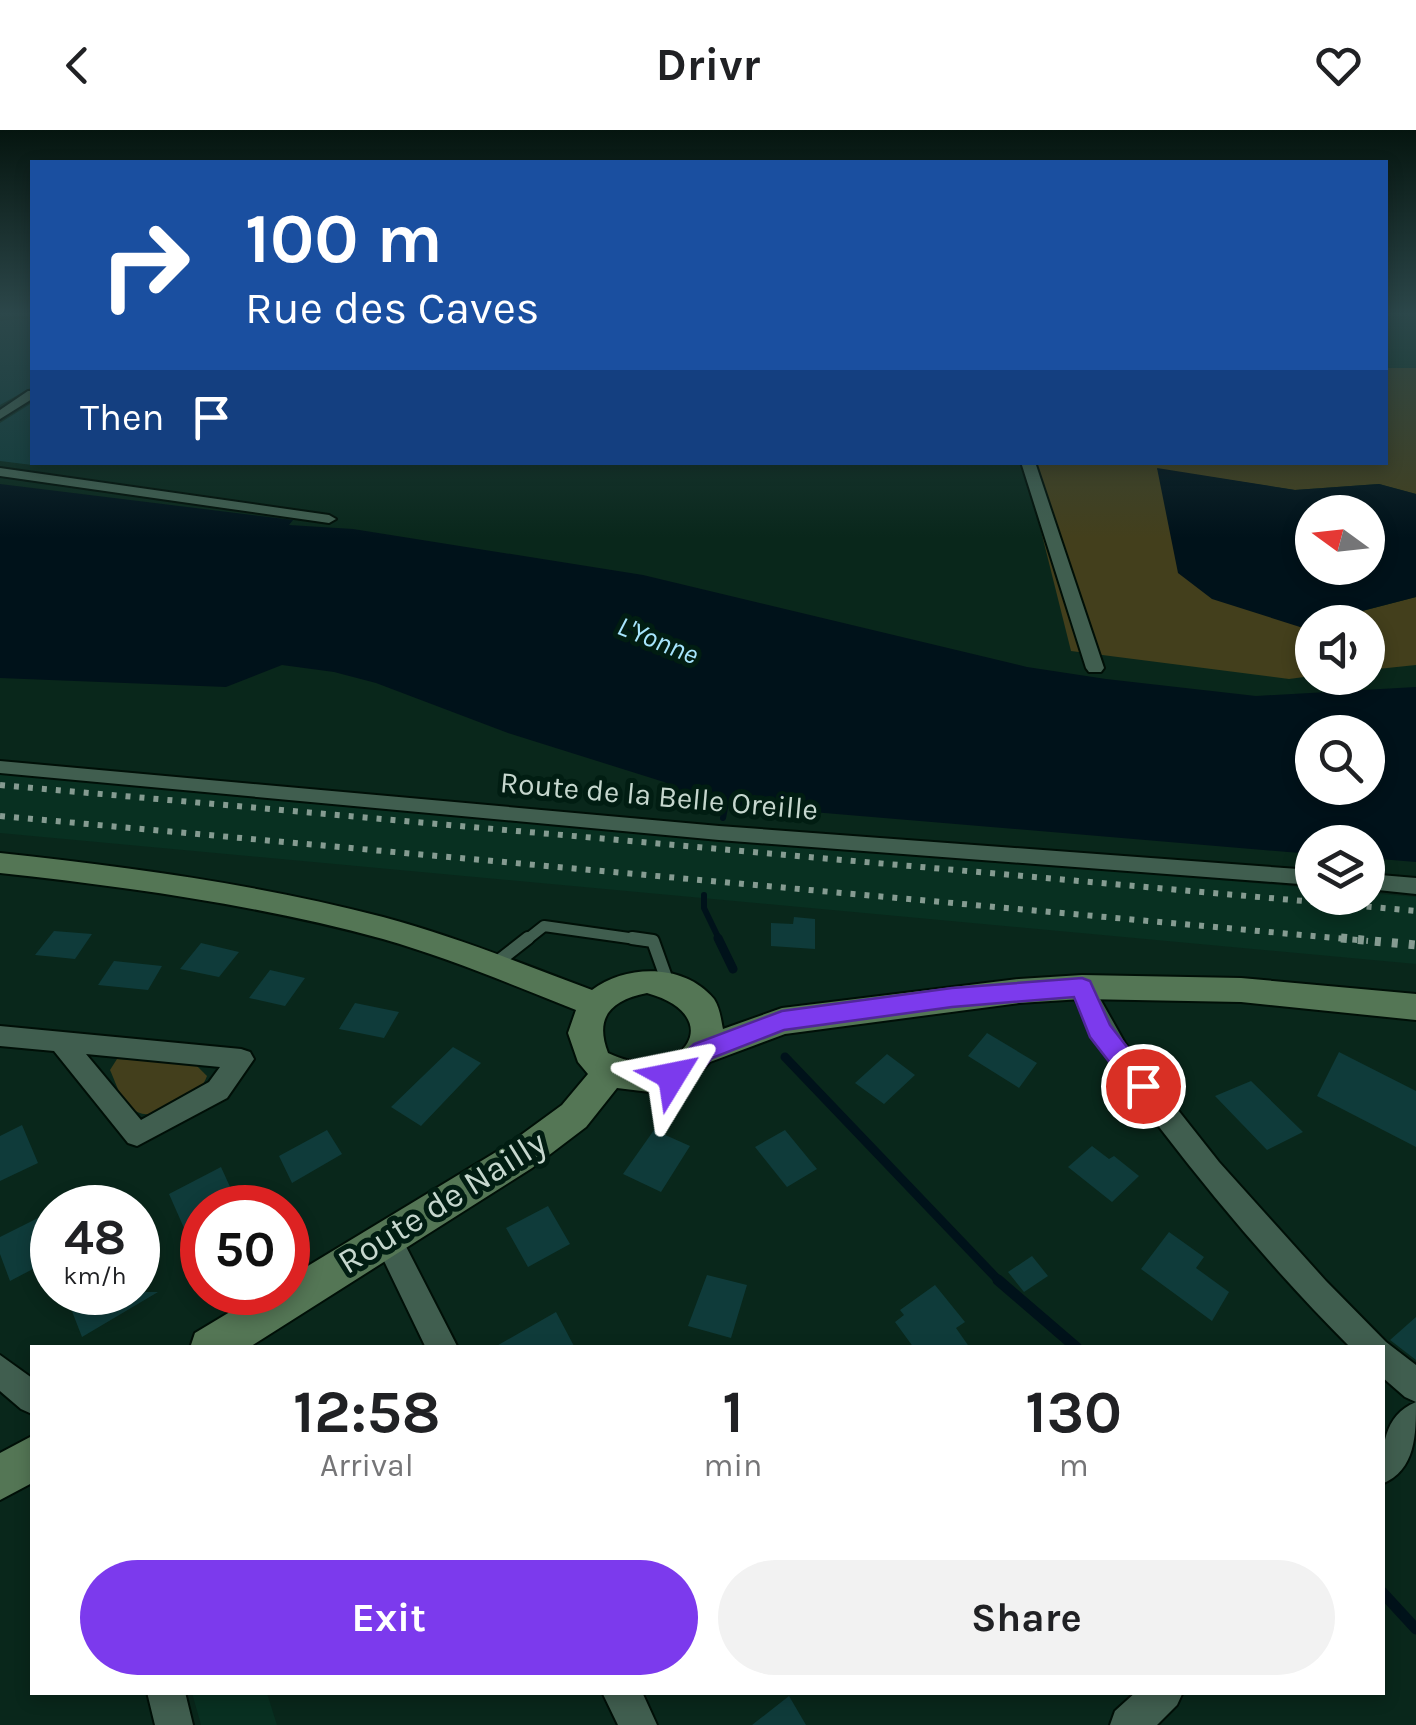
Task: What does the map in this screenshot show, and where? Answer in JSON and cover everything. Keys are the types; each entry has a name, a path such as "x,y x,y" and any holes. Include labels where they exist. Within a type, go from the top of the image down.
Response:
{"main road":[{"path":"0,864 220,890 389,930 595,1004"},
{"path":"700,1003 708,1018 709,1034 703,1051 672,1076 651,1081 629,1080 595,1062 587,1048 584,1033 595,1004 627,984 668,983 700,1003 724,1012 782,1021"},
{"path":"703,1051 782,1021 952,998 1082,987 1240,990 1416,1008"},
{"name":"Route de Nailly","path":"215,1345 519,1158 574,1116 610,1072"},
{"path":"0,1478 30,1459"}],"street":[{"path":"0,415 30,395"},
{"path":"1029,465 1095,668"},
{"path":"0,472 329,519"},
{"name":"Route de la Belle Oreille","path":"0,766 719,833 1295,877"},
{"path":"1385,883 1416,886"},
{"path":"1082,987 1099,1030 1208,1171 1322,1300 1370,1345"},
{"path":"0,1036 242,1059 218,1090 137,1135 61,1042"},
{"path":"387,1238 441,1345"},
{"path":"1385,1359 1416,1386"},
{"path":"0,1370 30,1396"},
{"path":"1385,1464 1416,1418"},
{"path":"167,1695 174,1725"},
{"path":"623,1695 638,1725"}],"lane":[{"path":"493,966 544,926 653,941 668,983"}],"shaded area":[{"path":"1388,389 1416,389 1416,494 1379,484 1295,490 1157,469 1295,621 1295,678 1071,651 1024,465 1388,465"},
{"path":"1416,597 1416,665 1385,668 1385,605"},
{"path":"0,774 1295,887 1295,915 1385,915 1385,894 1416,897 1416,964 0,833"},
{"path":"117,1059 194,1063 207,1076 187,1101 166,1112 145,1114 130,1108 120,1093 110,1070"},
{"path":"193,1695 268,1695 277,1725 201,1725"}],"water":[{"path":"1157,468 1295,490 1379,484 1416,494 1416,597 1385,605 1295,605 1295,625 1212,599 1178,573"},
{"name":"L'Yonne","path":"0,484 293,520 289,525 353,529 643,575 1027,667 1106,679 1256,696 1385,695 1385,689 1416,687 1416,862 1385,859 1385,825 1295,825 1295,853 706,803 664,782 334,672 282,665 226,687 0,678"}],"building":[{"path":"0,389 28,389 0,405"},
{"path":"30,404 30,465 0,461 0,423"},
{"path":"794,917 815,919 815,949 771,946 771,923 793,924"},
{"path":"54,931 92,934 75,959 35,955"},
{"path":"201,943 239,952 219,977 180,969"},
{"path":"114,961 162,966 148,990 98,985"},
{"path":"270,970 305,978 285,1006 249,998"},
{"path":"355,1003 399,1012 384,1038 339,1029"},
{"path":"987,1033 1037,1063 1019,1088 968,1056"},
{"path":"453,1047 481,1063 421,1126 391,1107"},
{"path":"1339,1052 1416,1091 1416,1147 1317,1096"},
{"path":"887,1054 915,1075 884,1104 855,1083"},
{"path":"1251,1081 1303,1132 1267,1150 1215,1096"},
{"path":"22,1125 38,1163 0,1181 0,1136"},
{"path":"327,1130 342,1154 292,1183 279,1156"},
{"path":"654,1130 690,1146 661,1192 623,1174"},
{"path":"785,1130 817,1169 787,1187 755,1147"},
{"path":"1092,1146 1109,1159 1114,1156 1139,1176 1112,1202 1068,1167"},
{"path":"221,1167 229,1185 186,1185"},
{"path":"180,1188 180,1219 169,1194"},
{"path":"548,1206 570,1244 528,1267 506,1228"},
{"path":"30,1222 30,1271 10,1281 0,1254 0,1237"},
{"path":"1169,1232 1204,1257 1196,1268 1229,1292 1212,1321 1141,1269"},
{"path":"1032,1256 1048,1276 1024,1292 1008,1272"},
{"path":"707,1275 747,1285 731,1338 688,1326"},
{"path":"935,1285 965,1322 956,1328 968,1345 912,1345 895,1322 904,1315 900,1310"},
{"path":"556,1312 573,1345 498,1345"},
{"path":"73,1315 119,1315 82,1337"},
{"path":"1416,1317 1416,1360 1390,1340"},
{"path":"789,1696 806,1725 752,1725"}],"waterway":[{"path":"723,818 727,798"},
{"path":"704,895 704,908 720,941"},
{"path":"718,938 733,969"},
{"path":"785,1057 999,1281"},
{"path":"999,1281 1074,1345"},
{"path":"1385,1595 1416,1629"}],"railway":[{"path":"0,785 1416,911"},
{"path":"0,816 1368,941"},
{"path":"1341,938 1416,945"}],"route":[{"path":"672,1076 703,1051 782,1021 952,998 1082,987 1092,1019 1143,1086"}]}
